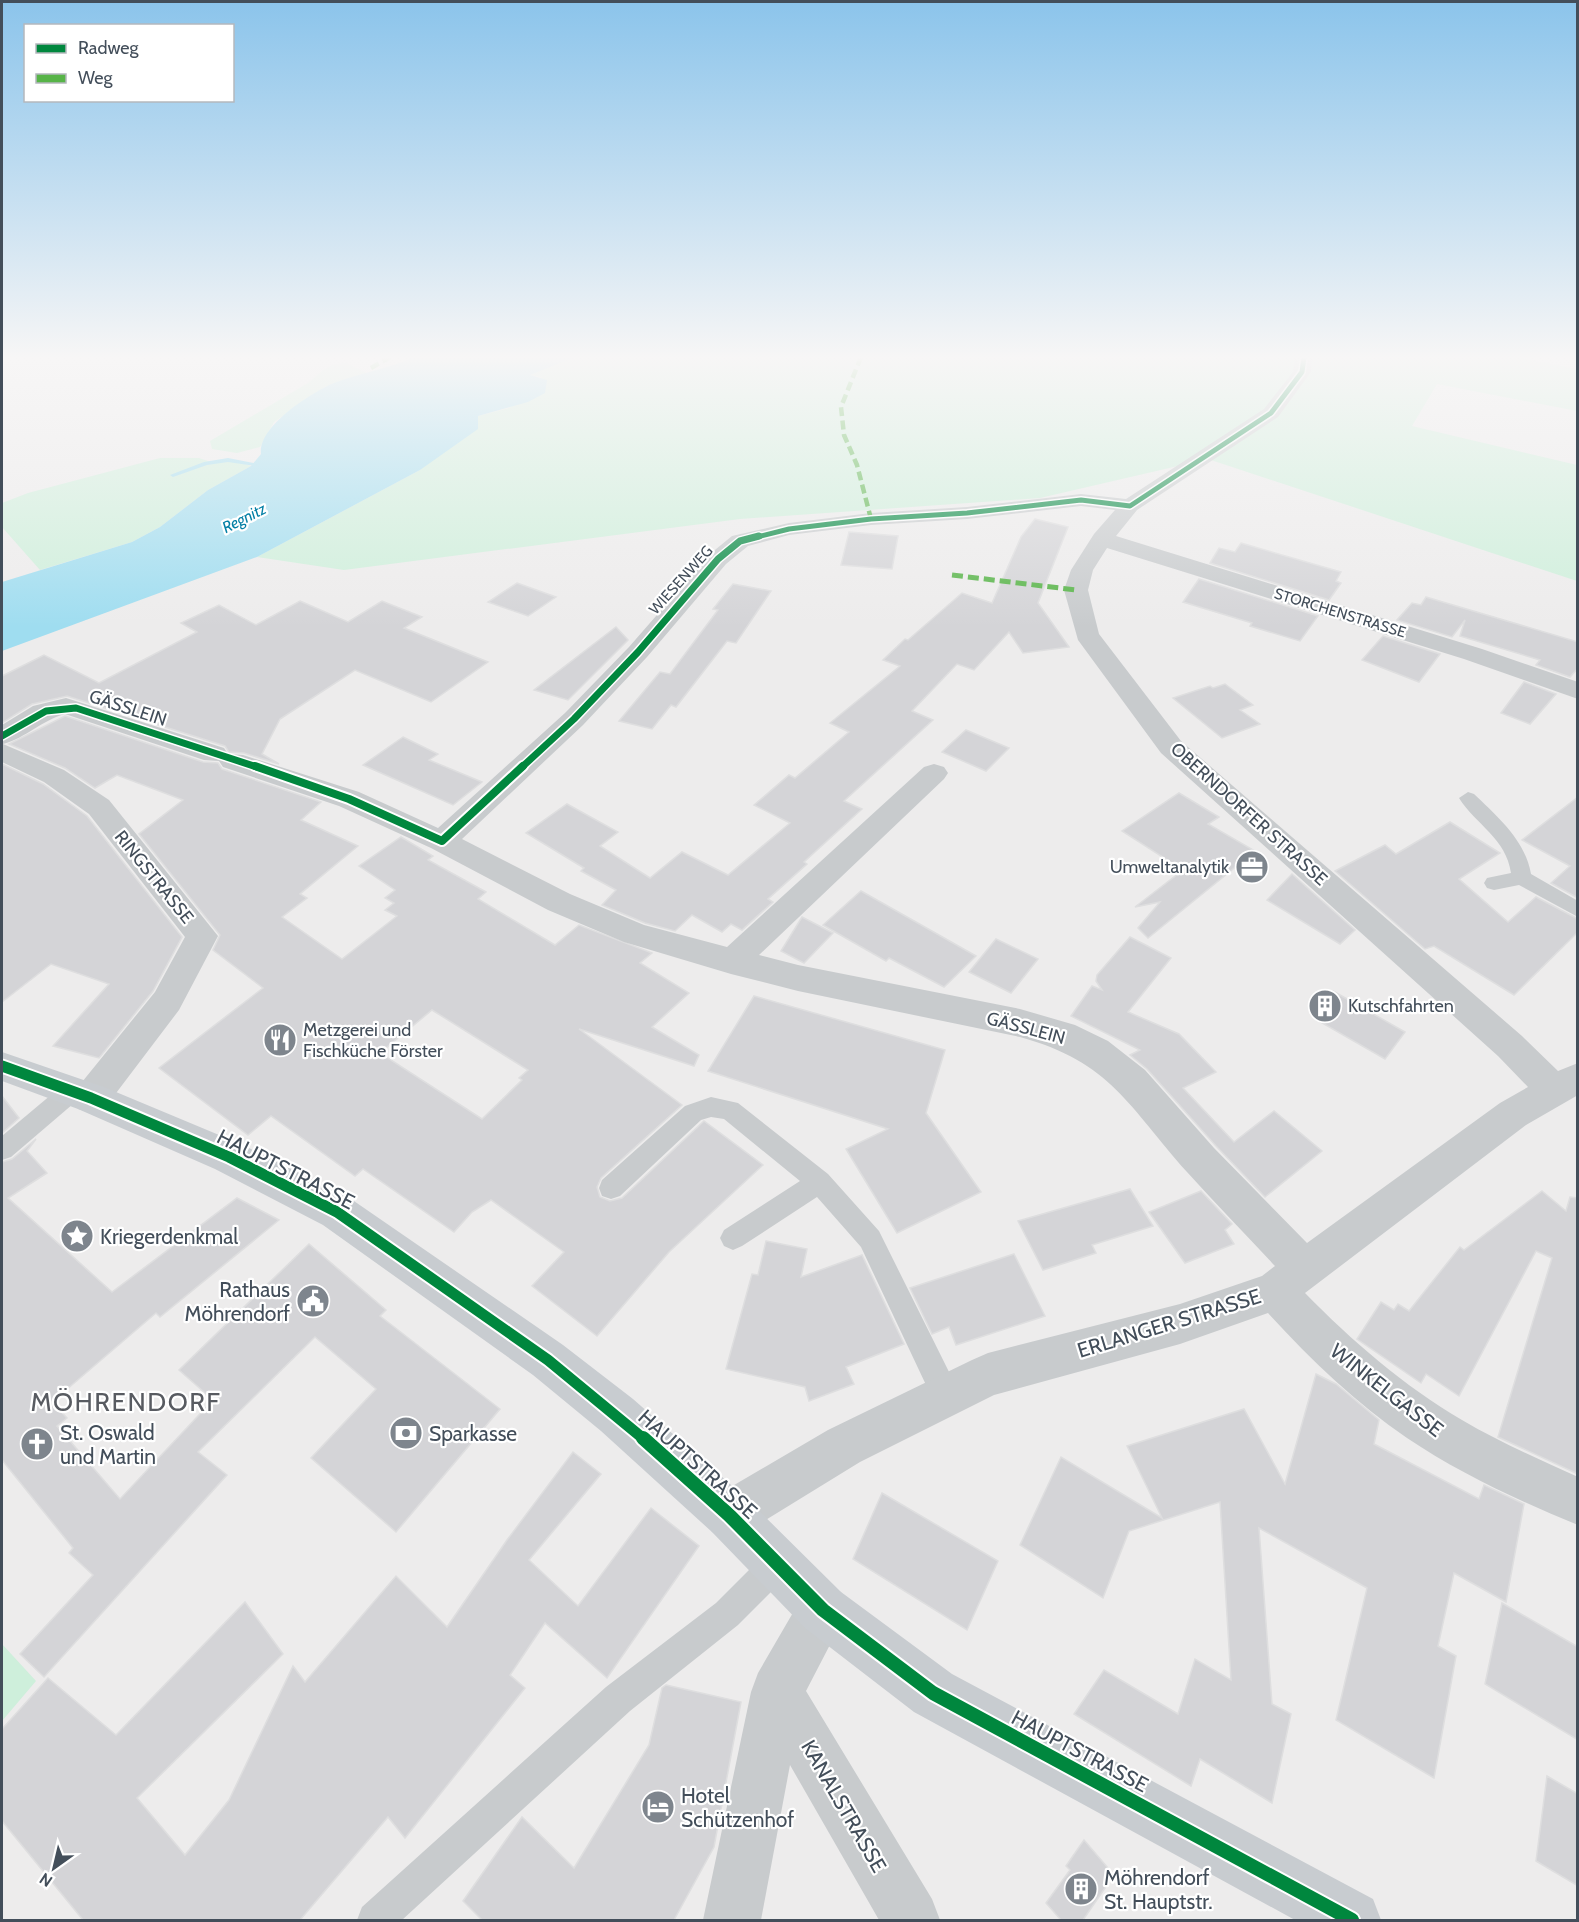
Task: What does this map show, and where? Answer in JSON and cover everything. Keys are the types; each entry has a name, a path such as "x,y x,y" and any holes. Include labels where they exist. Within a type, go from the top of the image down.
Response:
{"street":[{"name":"OBERNDORFER STRASSE","path":"1220,447 1130,506 1102,539 1082,570 1076,590 1087,635 1171,747 1510,1046 1565,1083"},
{"name":"WIESENWEG","path":"442,841 574,719 638,652 718,559 740,540 789,529 871,519 967,513 1081,500 1130,506"},
{"name":"STORCHENSTRASSE","path":"1102,539 1473,654 1578,691"},
{"name":"GÄSSLEIN","path":"2,736 42,712 66,706 350,799 442,841 559,902 626,930 731,962 1020,1023 1063,1035 1095,1051 1131,1080 1200,1160 1289,1279"},
{"name":"RINGSTRASSE","path":"2,752 54,776 99,807 202,936 189,968 152,1024 82,1095"},
{"path":"731,962 934,772"},
{"name":"HAUPTSTRASSE","path":"2,1066 82,1095 229,1157 337,1212 548,1360 617,1415 729,1515 823,1610 933,1693 1352,1920"},
{"name":"ERLANGER STRASSE","path":"729,1515 844,1446 945,1394 988,1376 1180,1324 1289,1279 1512,1113 1565,1083"},
{"name":"WINKELGASSE","path":"1289,1279 1311,1330 1410,1413 1447,1437 1578,1502"},
{"path":"732,1920 777,1692 823,1610"},
{"name":"KANALSTRASSE","path":"777,1692 911,1920"}],"lane":[{"path":"1468,798 1508,839 1521,862 1522,878"},
{"path":"1494,883 1522,878 1578,910"},
{"path":"2,1150 82,1095"},
{"path":"612,1188 693,1113 711,1107 730,1110 819,1182 870,1239 945,1394"},
{"path":"733,1238 819,1182"},
{"path":"375,1920 618,1699 727,1614 777,1564"}],"green space":[{"path":"211,447 260,447 237,453 212,449"},
{"path":"445,447 1500,447 1577,465 1577,581 1208,459 1040,498 740,519 344,570 257,557 420,470"},
{"path":"160,458 199,458 214,463 233,460 251,466 208,490 160,527 132,542 40,570 2,527 2,503 28,493"},
{"path":"2,1644 36,1681 2,1721"}],"water":[{"name":"Regnitz","path":"262,447 453,447 420,470 257,557 2,651 2,582 132,542 160,527 208,490 251,466 261,454"}],"building":[{"path":"1035,519 1068,527 1038,603 1069,647 1023,653 1009,632 974,670 957,664 912,711 933,720 844,801 862,809 804,862 807,864 768,899 773,902 742,930 731,924 722,932 692,915 675,931 645,923 602,905 616,890 581,871 584,868 526,833 567,804 618,832 600,846 650,878 682,852 728,875 790,823 754,805 789,775 795,778 849,732 830,723 900,666 883,660 905,639 908,640 962,593 992,603 1021,537"},
{"path":"849,532 898,536 892,569 841,565"},
{"path":"1241,543 1341,572 1336,581 1341,583 1329,600 1210,563 1219,548 1235,552"},
{"path":"1199,579 1318,616 1300,641 1250,626 1252,623 1183,602"},
{"path":"517,583 556,597 528,616 488,602"},
{"path":"733,584 771,591 736,643 727,641 676,707 671,705 652,729 619,721 660,672 670,674 718,610 713,609"},
{"path":"1426,597 1578,642 1578,668 1570,677 1536,665 1540,660 1460,636 1465,620 1452,637 1397,620 1412,603 1421,605"},
{"path":"300,601 348,622 382,601 422,617 404,628 488,662 431,702 355,670 280,719 262,754 279,764 244,753 229,752 225,746 67,696 32,704 2,723 2,676 44,655 99,683 197,632 181,623 219,605 256,625"},
{"path":"616,627 628,640 568,700 534,690"},
{"path":"1383,636 1440,654 1419,682 1362,660"},
{"path":"1524,682 1556,694 1530,724 1501,713"},
{"path":"1225,684 1253,705 1240,710 1260,724 1222,738 1173,698 1210,686 1213,688"},
{"path":"65,716 203,762 218,763 222,769 321,802 301,820 358,846 300,894 307,898 282,917 342,959 397,916 385,910 394,903 385,898 395,890 359,866 401,837 433,856 428,860 486,892 478,899 555,945 579,925 652,953 640,963 689,993 652,1027 699,1055 694,1066 579,1029 682,1105 601,1178 597,1187 600,1197 610,1201 622,1198 704,1121 763,1165 669,1252 597,1336 532,1286 564,1252 491,1200 472,1212 454,1232 363,1169 355,1176 271,1116 248,1135 159,1068 263,988 213,950 220,935 139,834 183,800 117,775 95,788 65,768 9,744","holes":["432,1010 528,1070 519,1078 522,1080 482,1119 380,1053"]},
{"path":"966,730 1009,748 986,771 942,752"},
{"path":"403,737 438,754 429,760 482,782 453,805 363,765"},
{"path":"2,764 43,784 87,816 182,937 153,991 99,1058 53,1046 109,984 51,964 2,1002"},
{"path":"1179,793 1219,817 1208,824 1255,851 1148,938 1138,928 1160,902 1135,907 1183,870 1122,831"},
{"path":"1578,797 1578,898 1551,883 1570,866 1522,840"},
{"path":"1450,822 1500,853 1459,879 1508,922 1536,897 1578,919 1578,932 1514,995 1434,946 1425,949 1335,871 1385,845 1396,854"},
{"path":"1292,874 1355,930 1340,944 1267,900"},
{"path":"861,891 976,956 944,987 889,958 886,961 823,925"},
{"path":"802,917 833,933 804,963 781,951"},
{"path":"1130,937 1171,958 1128,1012 1179,1034 1216,1072 1183,1088 1234,1142 1274,1111 1322,1151 1265,1197 1147,1069 1130,1055 1140,1050 1071,1016 1092,986 1102,990 1096,981 1097,975"},
{"path":"996,939 1038,959 1011,993 969,972"},
{"path":"1333,991 1405,1032 1385,1059 1317,1020"},
{"path":"754,996 945,1050 926,1113 981,1192 897,1233 846,1149 888,1129 708,1071"},
{"path":"2,1096 19,1118 2,1133"},
{"path":"36,1139 27,1151 47,1173 8,1198 112,1292 237,1198 279,1220 160,1317 156,1313 52,1402 67,1418 57,1426 120,1499 213,1400 179,1370 309,1244 386,1310 380,1316 500,1409 396,1532 311,1458 376,1389 315,1337 198,1452 227,1475 44,1677 20,1654 93,1575 69,1553 73,1548 2,1460 2,1162 12,1159"},
{"path":"1130,1189 1153,1226 1092,1245 1096,1253 1043,1270 1018,1221"},
{"path":"1201,1191 1232,1224 1225,1230 1234,1244 1185,1263 1149,1212"},
{"path":"1542,1191 1566,1211 1570,1197 1578,1198 1578,1474 1498,1437 1552,1258 1536,1251 1459,1396 1426,1374 1421,1383 1357,1339 1381,1302 1394,1310 1398,1304 1409,1311 1460,1247 1464,1250"},
{"path":"766,1241 807,1249 801,1277 862,1255 904,1344 846,1367 854,1384 809,1401 805,1387 726,1369 752,1274 758,1275"},
{"path":"1014,1254 1045,1316 956,1345 949,1327 932,1334 910,1288"},
{"path":"1316,1374 1336,1384 1379,1420 1374,1444 1479,1499 1484,1485 1524,1504 1506,1602 1454,1573 1438,1646 1456,1656 1434,1778 1336,1720 1367,1588 1259,1528 1272,1704 1291,1714 1272,1803 1200,1759 1191,1786 1074,1714 1104,1670 1178,1714 1195,1659 1231,1680 1220,1502 1129,1531 1103,1598 1020,1545 1061,1457 1162,1518 1127,1446 1244,1409 1285,1484"},
{"path":"573,1452 601,1474 529,1560 578,1606 651,1508 699,1546 607,1678 545,1623 510,1675 525,1688 405,1838 388,1817 300,1920 83,1920 2,1821 2,1729 48,1678 116,1735 245,1602 283,1654 137,1798 185,1855 229,1800 293,1666 305,1682 396,1576 447,1627 507,1540"},
{"path":"882,1493 998,1561 967,1630 853,1559"},
{"path":"1502,1603 1578,1647 1578,1740 1485,1684"},
{"name":"Hotel Schützenhof","path":"666,1685 741,1702 714,1847 674,1920 482,1920 463,1901 522,1817 574,1868 649,1745 662,1688"},
{"path":"1547,1776 1578,1794 1578,1886 1536,1861"},
{"name":"Möhrendorf St. Hauptstr.","path":"1084,1840 1114,1875 1083,1920 1061,1920 1046,1903 1070,1870 1066,1866"}],"waterway":[{"path":"173,475 206,463 228,460 255,464"}],"marked path":[{"path":"849,447 857,465 871,519"},
{"path":"952,575 1076,590"}],"cycle path":[{"path":"2,736 46,711 65,707 76,708 294,779 349,799 442,841 574,719 638,652 718,559 740,541 789,529 871,519 967,513 1081,500 1130,506 1220,447"},
{"path":"2,1066 91,1098 229,1157 337,1212 548,1360 617,1415 729,1515 823,1610 933,1693 1352,1920"}],"place":[{"name":"Umweltanalytik","path":"1252,867"},
{"name":"Kutschfahrten","path":"1325,1006"},
{"name":"Metzgerei und Fischküche Förster","path":"280,1040"},
{"name":"Kriegerdenkmal","path":"77,1236"},
{"name":"Rathaus Möhrendorf","path":"313,1301"},
{"name":"Sparkasse","path":"406,1433"},
{"name":"St. Oswald und Martin","path":"37,1444"},
{"name":"Hotel Schützenhof","path":"658,1807"},
{"name":"Möhrendorf St. Hauptstr.","path":"1081,1889"}],"district":[{"name":"MÖHRENDORF","path":"126,1402"}]}
